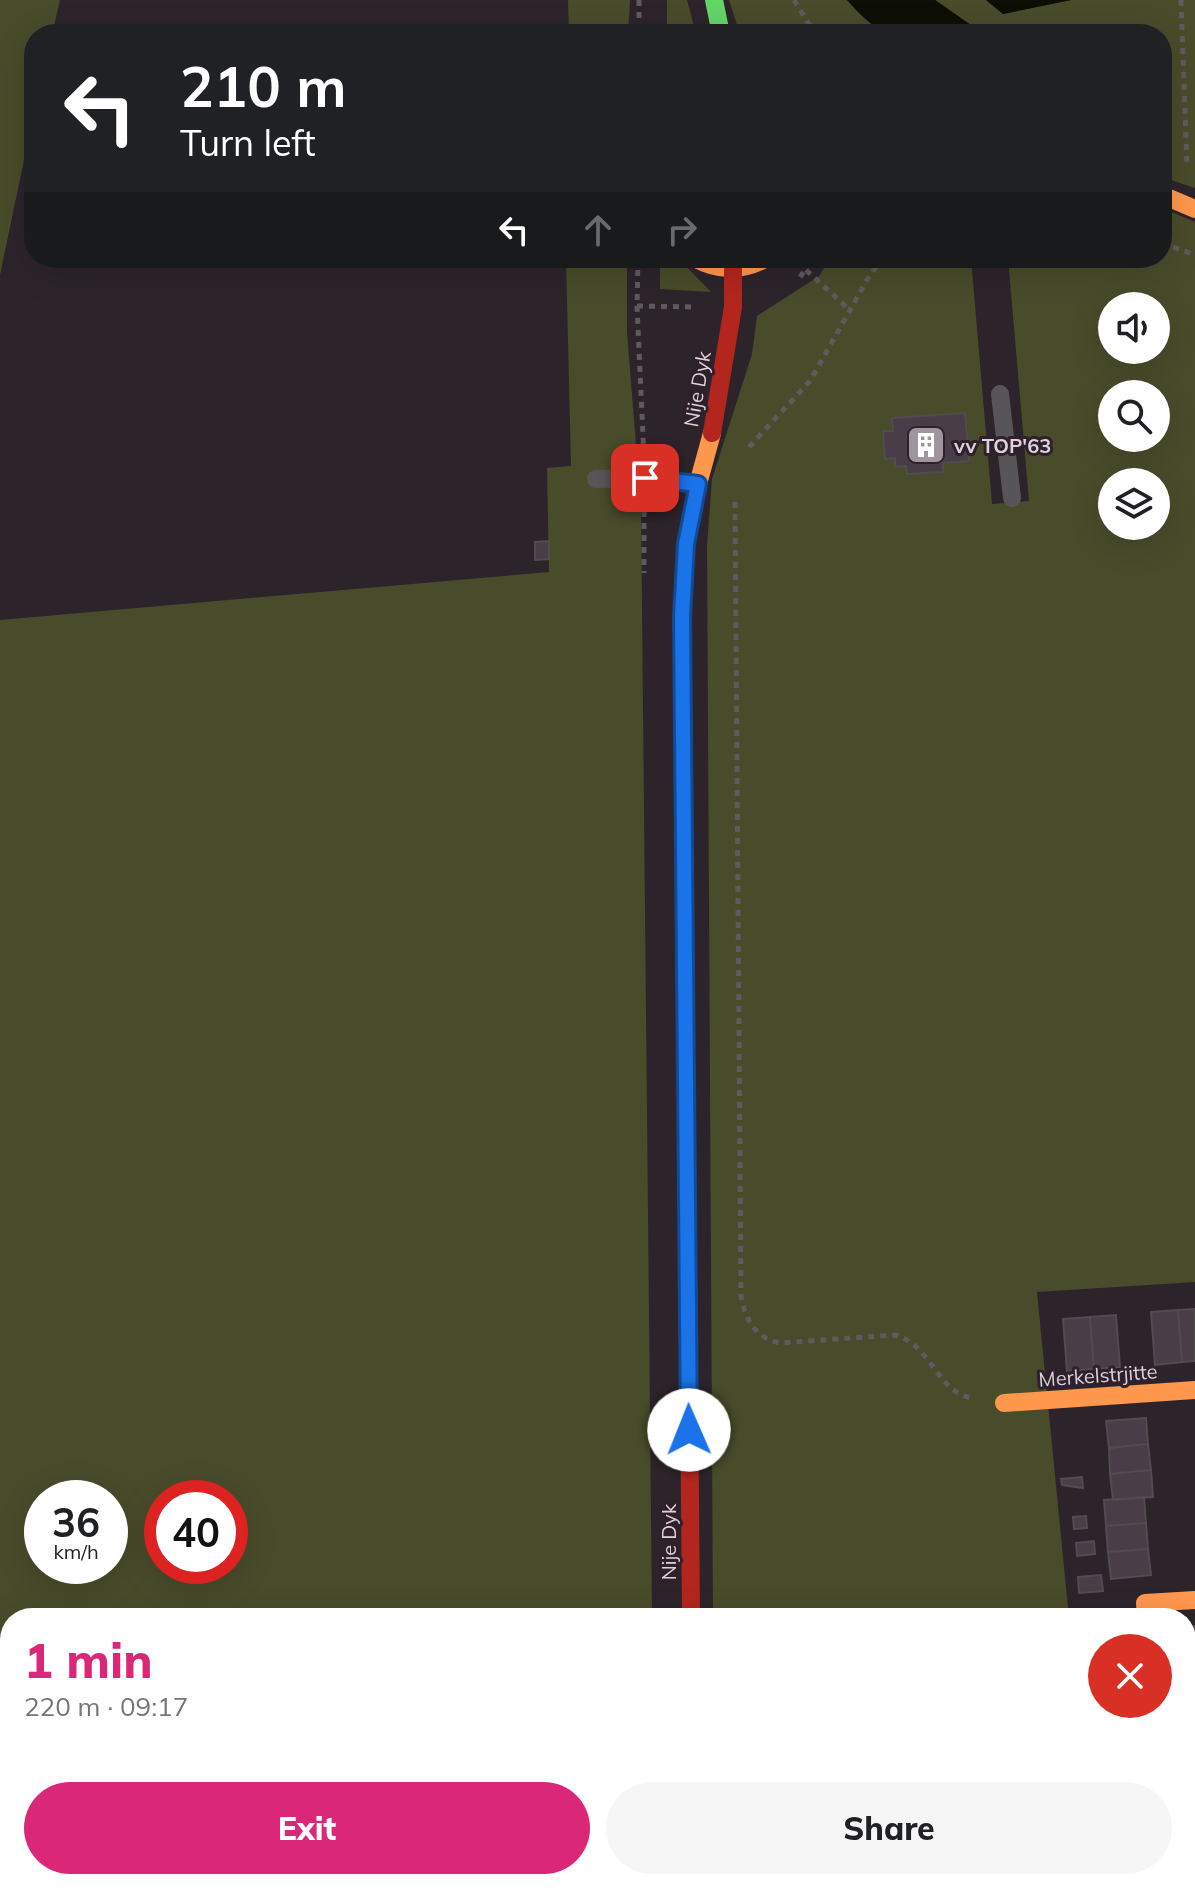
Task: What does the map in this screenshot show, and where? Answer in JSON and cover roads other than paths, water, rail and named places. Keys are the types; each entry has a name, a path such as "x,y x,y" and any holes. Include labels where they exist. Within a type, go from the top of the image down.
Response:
{"street":[{"path":"714,0 719,24"},
{"path":"716,268 744,268"},
{"name":"Nije Dyk","path":"691,1608 682,616 686,544 698,484 716,420 733,307 733,270"},
{"name":"Merkelstrjitte","path":"1004,1403 1195,1390"},
{"path":"1145,1608 1145,1603 1195,1600"}],"lane":[{"path":"1000,394 1012,498"},
{"path":"596,479 645,478 698,484"}],"place":[{"name":"vv TOP'63","path":"926,445"}]}
